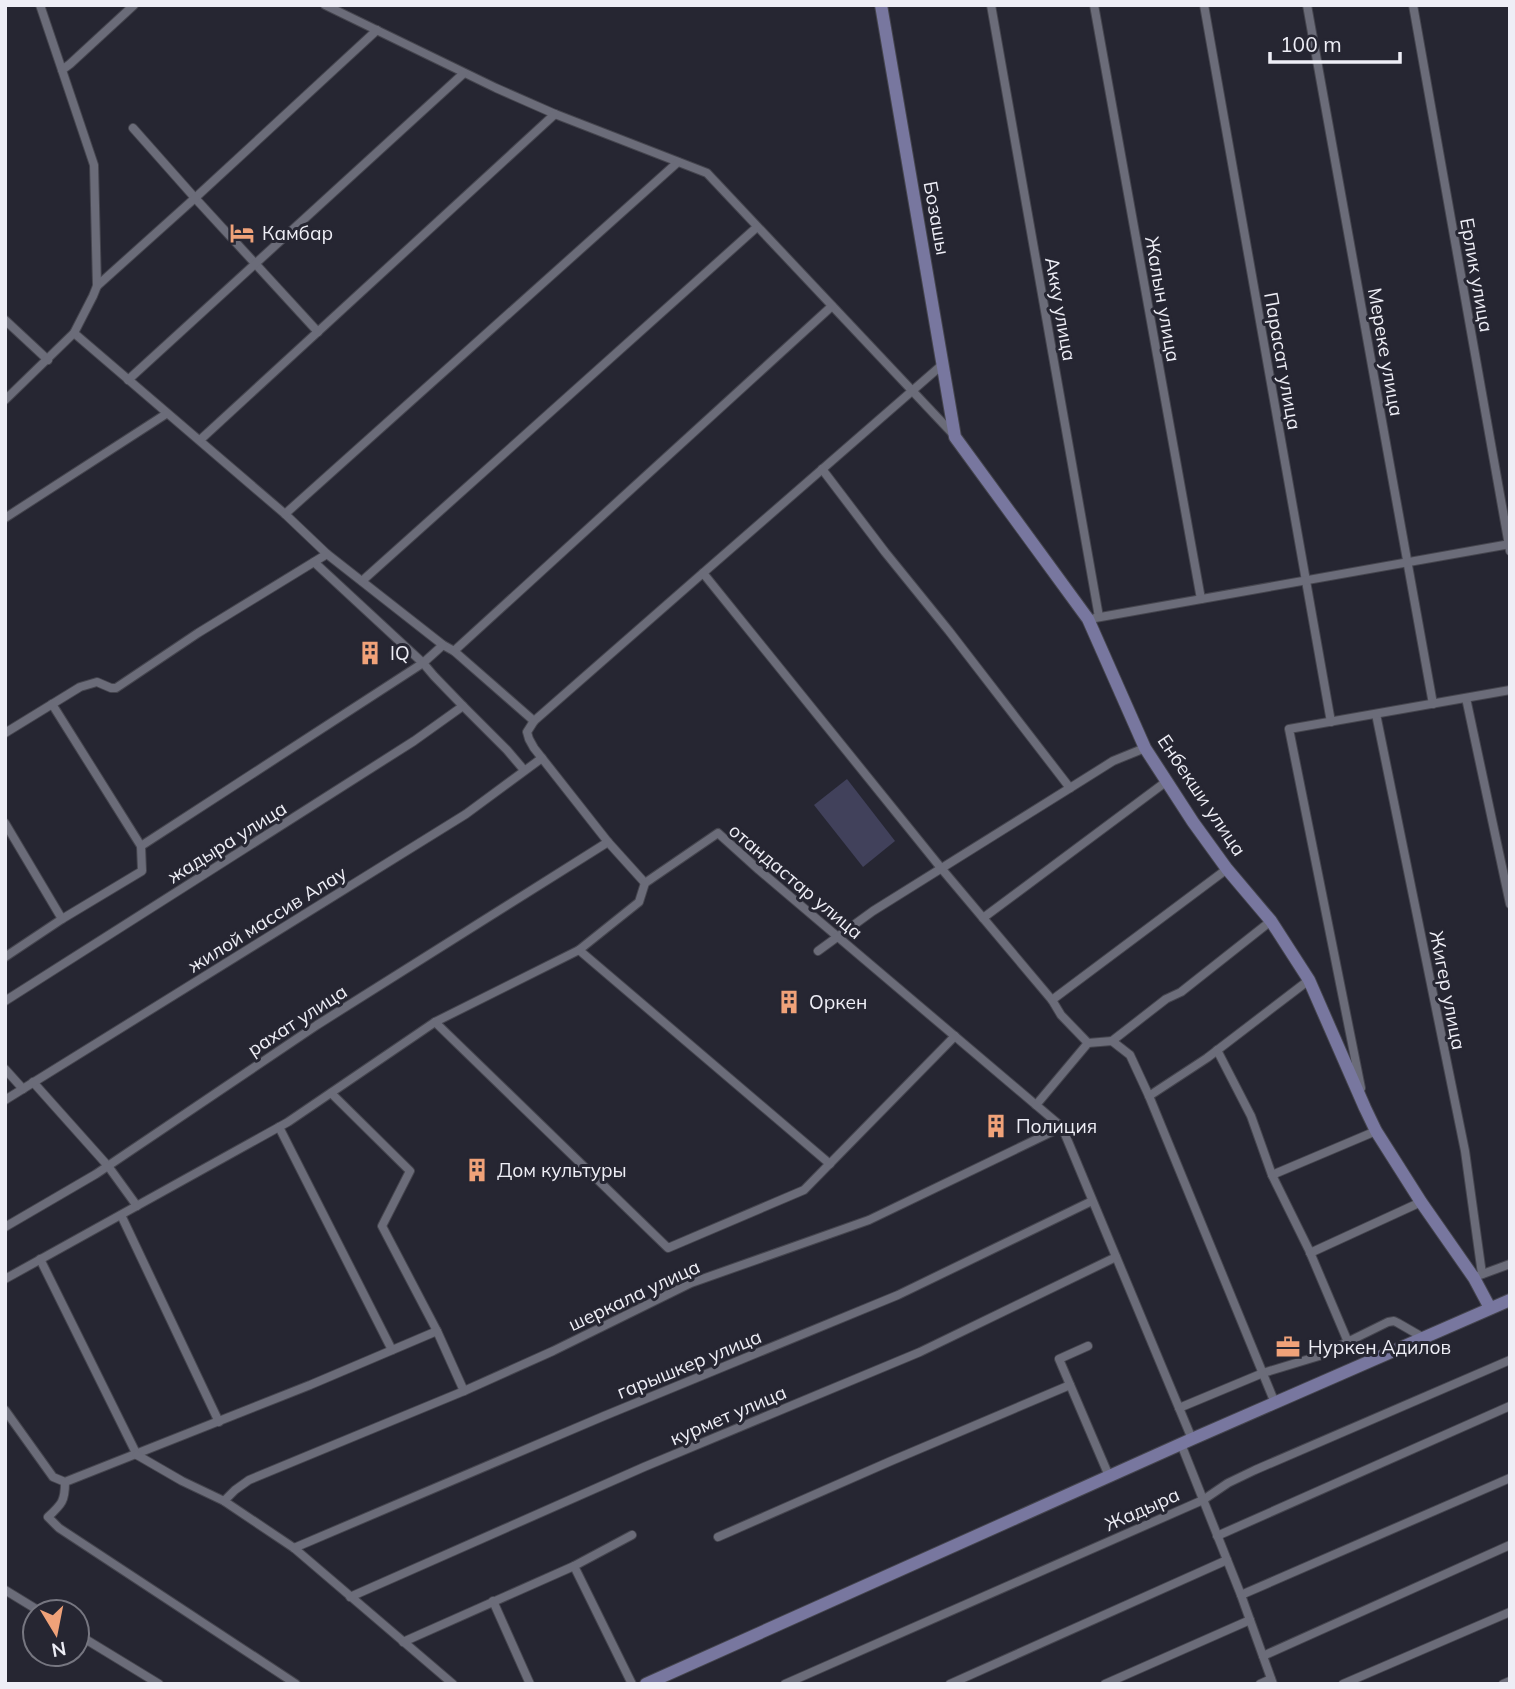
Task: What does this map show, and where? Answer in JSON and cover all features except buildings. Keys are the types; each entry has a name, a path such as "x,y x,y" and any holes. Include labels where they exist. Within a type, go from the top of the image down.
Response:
{"street":[{"path":"5,400 74,332 97,286 94,165 40,5"},
{"path":"62,70 134,5"},
{"path":"325,5 555,114 707,173 955,437"},
{"name":"Бозашы","path":"881,5 955,437"},
{"name":"Акку улица","path":"991,5 1094,618"},
{"name":"Жалын улица","path":"1094,5 1200,599"},
{"name":"Парасат улица","path":"1204,5 1331,722"},
{"name":"Мереке улица","path":"1307,5 1433,704"},
{"name":"Ерлик улица","path":"1413,5 1509,546"},
{"path":"97,286 377,30"},
{"path":"128,380 464,73"},
{"path":"200,440 555,114"},
{"path":"133,128 318,331"},
{"path":"285,514 678,162"},
{"path":"362,582 757,227"},
{"path":"454,651 832,306"},
{"path":"5,320 48,360"},
{"path":"74,332 285,514 327,554 454,651 534,721"},
{"path":"5,1279 279,1128 435,1022 579,950 639,902 645,883 608,842 542,758 527,732 534,721 943,364"},
{"path":"5,517 166,414"},
{"name":"Енбекши улица","path":"955,437 1094,618 1145,748 1193,822 1227,869 1271,921 1310,979 1364,1108 1376,1130 1421,1202 1478,1276 1490,1308"},
{"path":"822,469 1070,788"},
{"path":"1094,618 1509,546"},
{"path":"5,733 80,687 97,682 116,688 198,633 327,554"},
{"path":"314,562 423,663 524,770"},
{"path":"703,573 941,868 1052,1000 1061,1015 1088,1043"},
{"path":"141,846 423,663 443,645"},
{"path":"1331,722 1510,690"},
{"path":"1466,698 1510,904"},
{"path":"5,957 62,919 142,872 141,846 52,704"},
{"name":"жадыра улица","path":"5,1002 402,749 463,706"},
{"name":"Жигер улица","path":"1376,714 1465,1151 1478,1276"},
{"name":"Енбекши улица","path":"1331,722 1289,729 1364,1108"},
{"path":"818,951 873,911 1113,761 1145,748"},
{"name":"жилой массив Алау","path":"5,1100 466,814 542,758"},
{"path":"983,918 1167,781"},
{"path":"5,823 62,919"},
{"name":"отандастар улица","path":"645,883 719,833 1062,1127"},
{"name":"рахат улица","path":"5,1227 107,1166 317,1025 608,842"},
{"path":"1052,1000 1227,869"},
{"path":"1036,1105 1088,1043 1112,1041 1166,999 1181,992 1271,921"},
{"path":"579,950 830,1164"},
{"path":"1149,1096 1217,1050 1310,979"},
{"path":"435,1022 668,1248 804,1190 955,1036"},
{"path":"1112,1041 1130,1055 1149,1096 1275,1403"},
{"path":"1217,1050 1251,1116 1272,1175 1349,1342"},
{"path":"5,1069 23,1089"},
{"path":"33,1082 107,1166 137,1206"},
{"path":"331,1093 410,1171 382,1226 437,1331 464,1391"},
{"path":"1062,1127 1179,1408 1203,1500 1272,1681 1260,1684"},
{"name":"шеркала улица","path":"225,1501 249,1480 464,1391 553,1351 691,1283 869,1220 1062,1127"},
{"path":"279,1128 392,1350"},
{"path":"1272,1175 1376,1130"},
{"name":"гарышкер улица","path":"294,1548 604,1416 898,1296 1093,1201"},
{"path":"1310,1253 1421,1202"},
{"path":"121,1215 219,1422"},
{"name":"курмет улица","path":"350,1597 645,1467 920,1352 1116,1257"},
{"path":"40,1259 137,1455 182,1481 225,1501 294,1548 453,1684"},
{"path":"1478,1276 1510,1264"},
{"path":"646,1684 1186,1441 1510,1300"},
{"path":"1179,1408 1263,1373 1319,1356 1388,1322 1394,1321 1423,1338"},
{"path":"5,1410 53,1477 65,1482 219,1422 437,1331"},
{"path":"1088,1346 1059,1359 1109,1476"},
{"name":"Жадыра","path":"785,1684 1203,1500 1228,1483 1255,1470 1510,1360"},
{"path":"718,1537 1070,1385"},
{"path":"1217,1536 1510,1406"},
{"path":"1241,1595 1510,1478"},
{"path":"65,1482 65,1497 61,1505 48,1517 59,1528 296,1684"},
{"path":"403,1642 573,1566 632,1535"},
{"path":"1263,1656 1510,1545"},
{"path":"950,1684 1227,1560"},
{"path":"573,1566 632,1684"},
{"path":"5,1590 21,1600"},
{"path":"493,1601 530,1684"},
{"path":"1343,1684 1510,1612"},
{"path":"1105,1684 1250,1620"},
{"path":"91,1643 159,1684"},
{"path":"1503,1684 1510,1681"}],"shaded area":[{"path":"847,779 895,841 863,867 814,805"}],"place":[{"name":"Камбар","path":"242,233"},
{"name":"IQ","path":"370,653"},
{"name":"Оркен","path":"789,1002"},
{"name":"Полиция","path":"996,1126"},
{"name":"Дом культуры","path":"477,1170"},
{"name":"Нуркен Адилов","path":"1288,1347"}]}
